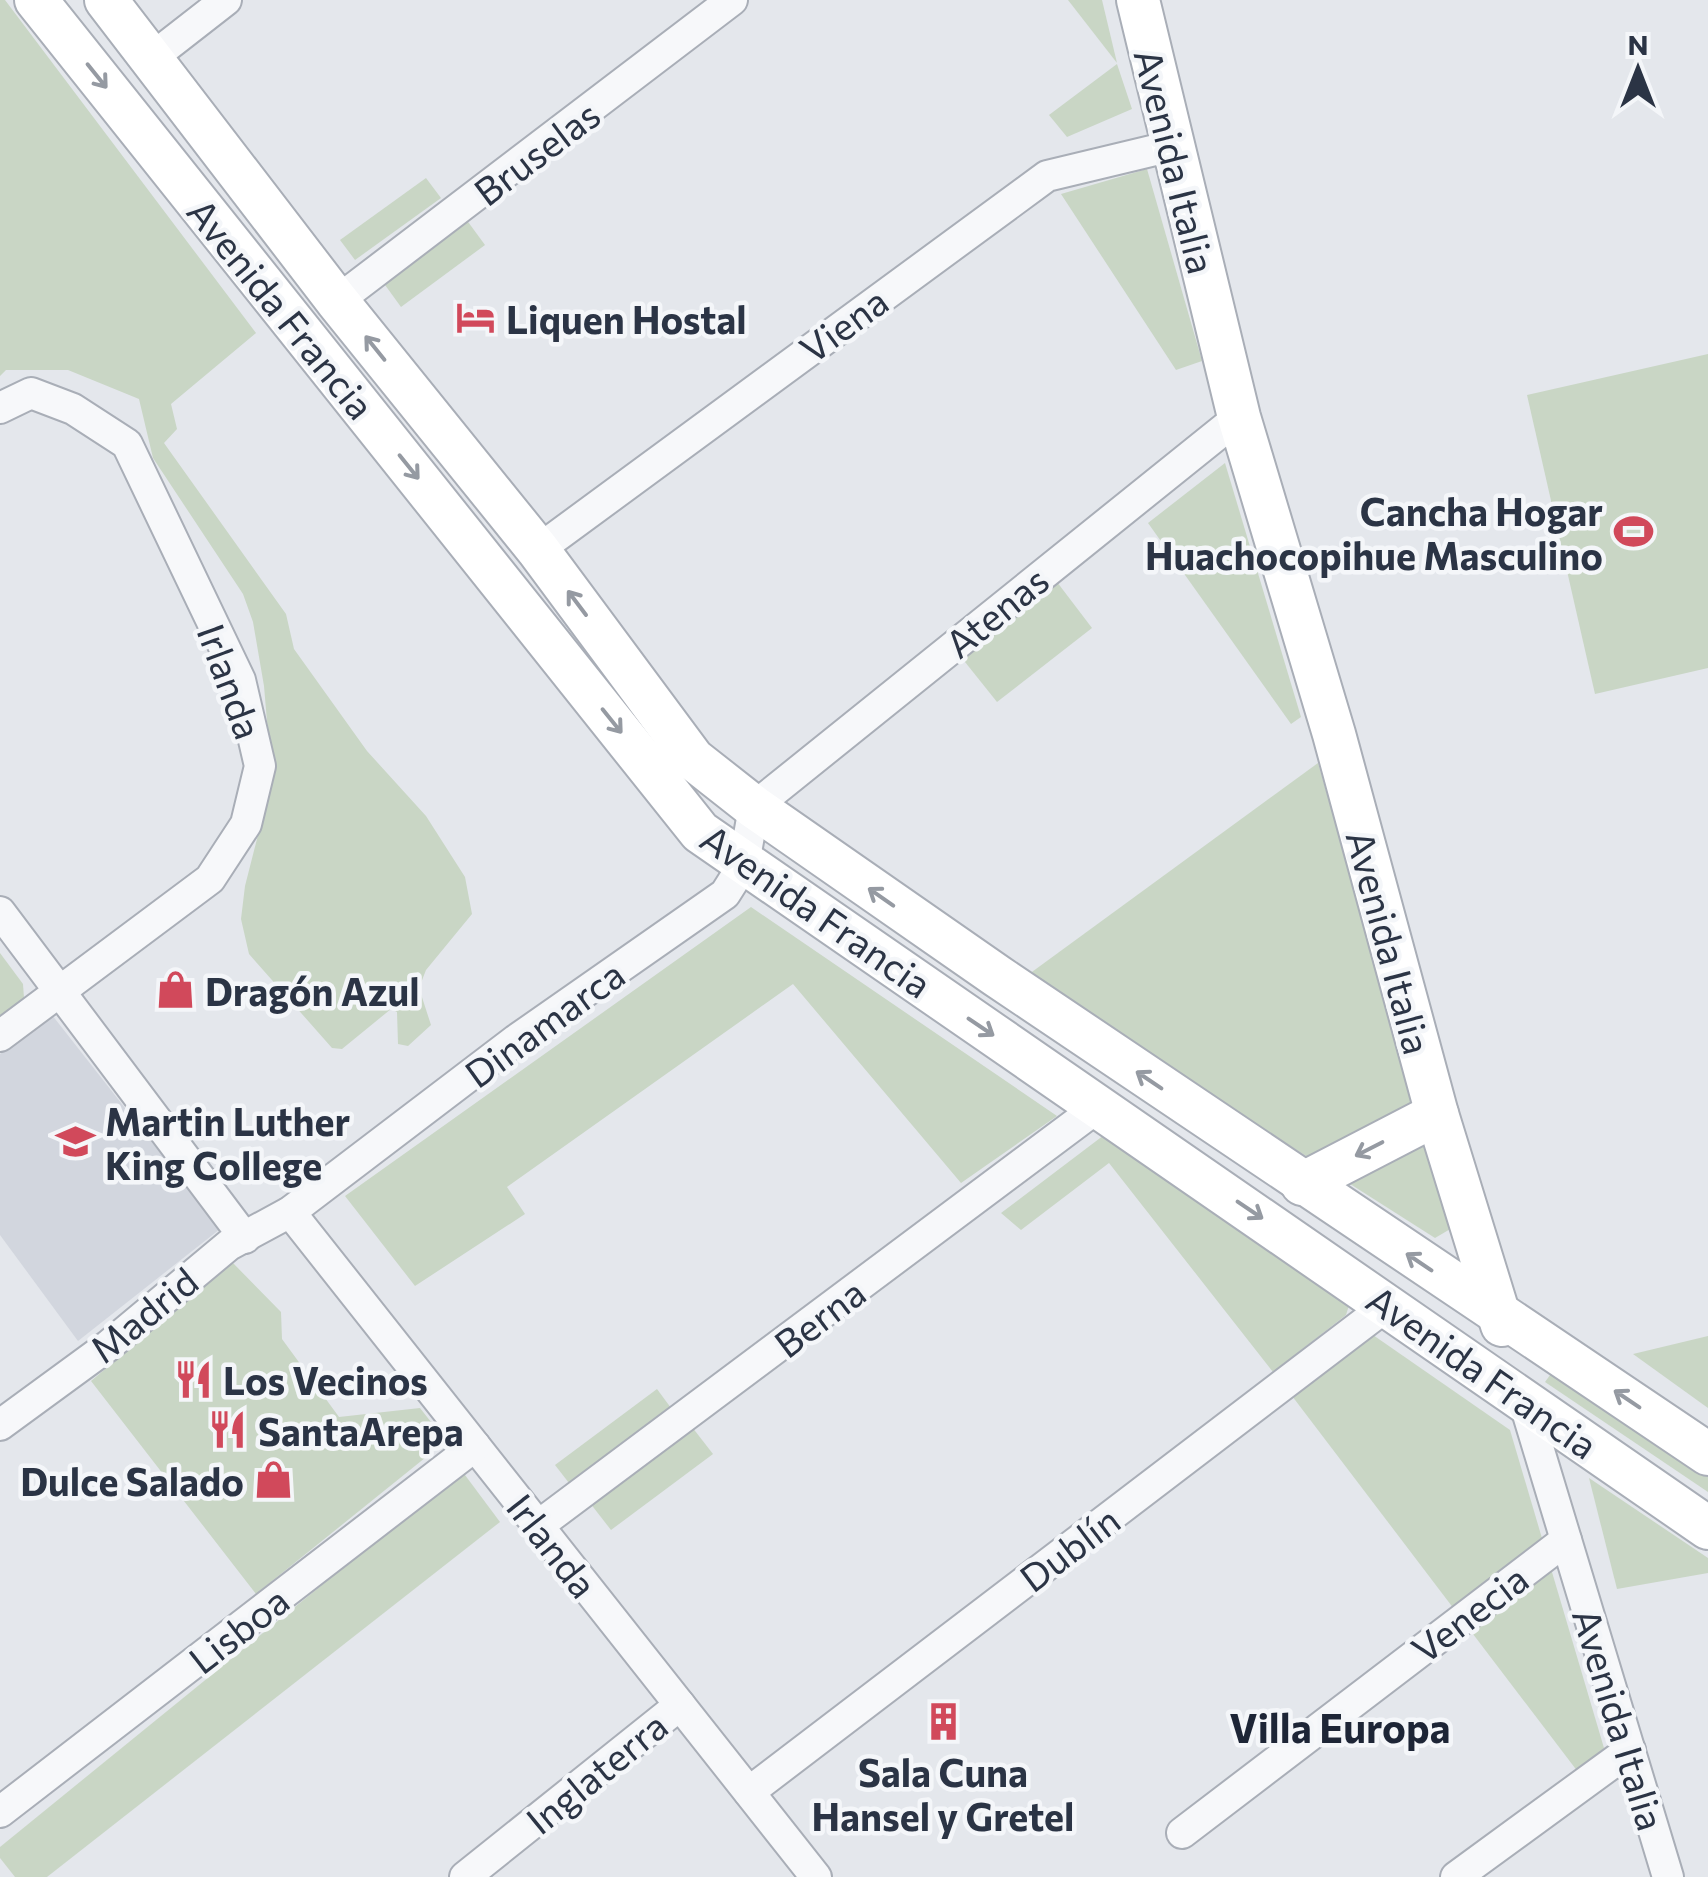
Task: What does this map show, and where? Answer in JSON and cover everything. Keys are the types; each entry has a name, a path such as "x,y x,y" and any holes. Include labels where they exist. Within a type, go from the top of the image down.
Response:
{"main road":[{"name":"Avenida Francia","path":"36,0 700,832 1389,1304 1708,1528"},
{"name":"Avenida Francia","path":"106,0 337,301 538,550 694,759 754,807 1302,1184 1708,1454"},
{"name":"Avenida Italia","path":"1138,0 1239,417 1334,734 1436,1114 1524,1401"},
{"path":"1302,1184 1436,1114"}],"street":[{"path":"149,60 226,0"},
{"name":"Bruselas","path":"337,301 732,0"},
{"name":"Viena","path":"538,550 1048,176 1172,146"},
{"name":"Irlanda","path":"0,408 31,393 73,409 127,444 240,680 260,766 246,824 210,879 60,990"},
{"name":"Atenas","path":"754,807 1239,417"},
{"name":"Dinamarca","path":"290,1212 516,1040 725,894 744,864 754,807"},
{"path":"0,912 245,1238"},
{"path":"0,1036 60,990"},
{"name":"Berna","path":"539,1525 1098,1107"},
{"name":"Irlanda","path":"290,1212 816,1877"},
{"name":"Madrid","path":"0,1425 108,1346 229,1244 290,1212"},
{"name":"Dublín","path":"749,1792 1389,1304"},
{"name":"Avenida Italia","path":"1524,1401 1668,1877"},
{"name":"Lisboa","path":"0,1812 476,1446"},
{"name":"Venecia","path":"1182,1832 1566,1540"},
{"name":"Inglaterra","path":"465,1877 680,1706"},
{"path":"1456,1877 1630,1750"}],"shaded area":[{"name":"Martin Luther King College","path":"52,1015 220,1229 78,1341 0,1235 0,1054"}],"green space":[{"path":"0,0 5,0 256,333 171,404 177,429 164,443 286,614 294,649 367,751 426,816 465,877 472,914 426,970 419,988 431,1025 408,1046 398,1044 397,1012 391,1009 342,1049 332,1048 249,954 241,919 245,886 272,780 264,686 253,622 243,594 153,458 139,399 68,370 6,370 0,376"},
{"path":"1068,0 1102,0 1117,63"},
{"path":"1117,64 1132,109 1067,137 1049,115"},
{"path":"1147,169 1202,361 1176,370 1061,194"},
{"path":"426,178 441,198 355,260 340,240"},
{"path":"463,215 485,245 401,307 380,278"},
{"name":"Cancha Hogar Huachocopihue Masculino","path":"1708,354 1708,668 1595,694 1527,395"},
{"path":"1225,463 1301,717 1291,724 1148,523"},
{"path":"1057,582 1092,628 997,702 961,657"},
{"path":"1318,763 1452,1228 1435,1238 1025,977"},
{"path":"751,907 1057,1116 961,1183 793,984 507,1187 525,1214 415,1286 345,1196"},
{"path":"0,953 23,984 24,998 0,1016"},
{"path":"1112,1129 1351,1299 1346,1315 1273,1372 1109,1163 1021,1230 1001,1213"},
{"path":"232,1262 281,1312 282,1339 339,1417 420,1408 446,1441 256,1594 91,1381"},
{"path":"1373,1335 1510,1430 1604,1748 1578,1772 1289,1392"},
{"path":"1708,1336 1708,1408 1633,1354"},
{"path":"1553,1371 1708,1474 1708,1492 1545,1382"},
{"path":"657,1389 671,1408 569,1483 555,1465"},
{"path":"692,1427 713,1454 611,1530 590,1503"},
{"path":"462,1471 500,1522 47,1877 15,1877 0,1858 0,1847"},
{"path":"1589,1478 1708,1558 1708,1573 1617,1589"}],"place":[{"name":"Liquen Hostal","path":"476,318"},
{"name":"Cancha Hogar Huachocopihue Masculino","path":"1633,532"},
{"name":"Dragón Azul","path":"175,990"},
{"name":"Martin Luther King College","path":"75,1142"},
{"name":"Los Vecinos","path":"193,1379"},
{"name":"SantaArepa","path":"228,1430"},
{"name":"Dulce Salado","path":"274,1480"},
{"name":"Sala Cuna Hansel y Gretel","path":"943,1722"}],"district":[{"name":"Villa Europa","path":"1340,1726"}]}
